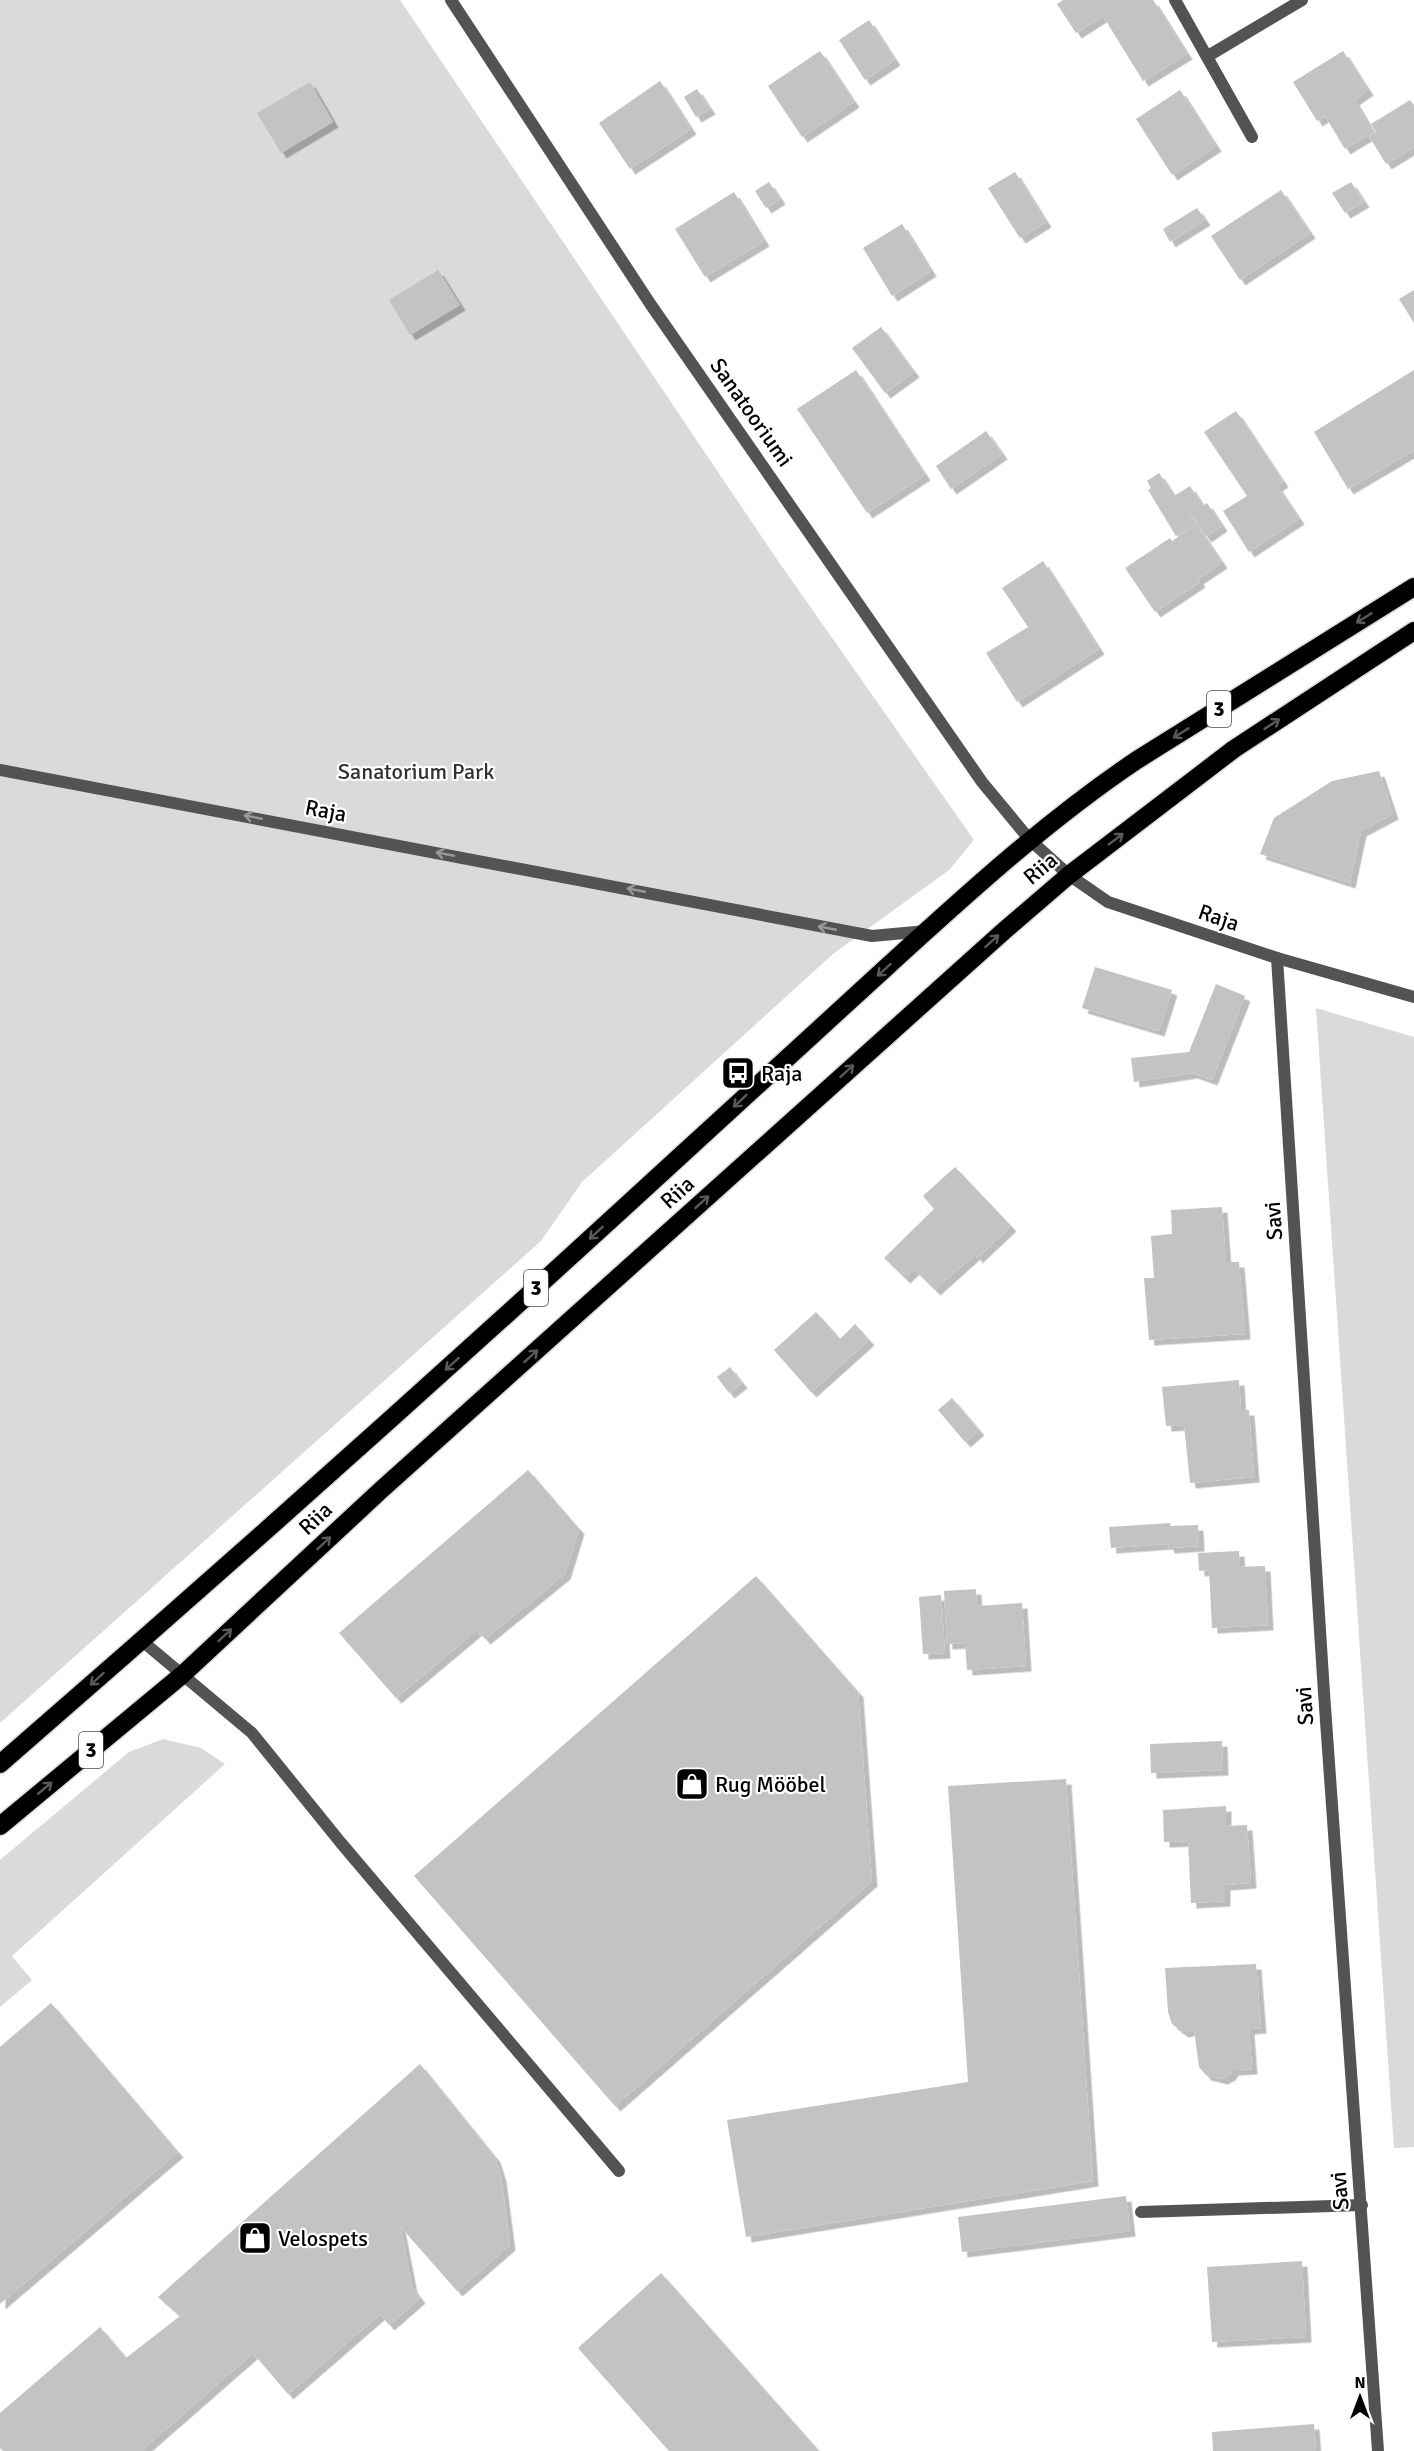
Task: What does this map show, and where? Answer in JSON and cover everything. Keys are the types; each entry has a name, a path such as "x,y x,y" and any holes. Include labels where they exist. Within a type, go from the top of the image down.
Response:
{"highway":[{"name":"Riia","path":"0,1764 266,1531 544,1281 927,930 1030,840 1137,760 1414,587"},
{"name":"Riia","path":"0,1826 182,1675 381,1491 1069,874 1234,749 1414,631"}],"street":[{"name":"Sanatooriumi","path":"451,0 651,305 982,782 1030,840"},
{"path":"1175,0 1252,136"},
{"path":"1208,56 1302,0"},
{"name":"Raja","path":"0,770 872,936 927,930"},
{"name":"Raja","path":"1030,840 1069,874 1108,902 1277,958 1414,997"},
{"name":"Savi","path":"1277,958 1324,1693 1378,2451"},
{"path":"141,1640 252,1732 341,1843 619,2171"},
{"path":"1141,2212 1362,2205"}],"green space":[{"name":"Sanatorium Park","path":"0,0 400,0 776,558 974,840 949,870 833,954 582,1182 541,1241 0,1723"},
{"path":"1316,1008 1414,1037 1414,2147 1394,2148"},
{"path":"163,1739 201,1748 225,1764 12,1956 32,1980 0,2007 0,1860 129,1752"}],"building":[{"path":"1063,0 1153,0 1187,54 1143,81 1103,16 1076,33 1057,4"},
{"path":"869,20 895,60 865,80 839,40"},
{"path":"820,51 854,102 802,137 768,86"},
{"path":"1343,51 1368,90 1354,100 1373,132 1345,149 1325,116 1317,121 1293,82"},
{"path":"660,81 691,129 630,169 599,123"},
{"path":"310,82 333,122 281,153 257,113"},
{"path":"697,89 710,109 696,117 684,97"},
{"path":"1180,90 1216,146 1172,175 1136,119"},
{"path":"1410,100 1414,105 1414,147 1386,164 1369,136 1376,132 1371,124"},
{"path":"1015,172 1046,222 1020,238 988,188"},
{"path":"769,182 780,199 766,208 755,191"},
{"path":"1351,182 1364,202 1345,213 1332,193"},
{"path":"1281,190 1310,233 1240,280 1211,236"},
{"path":"734,192 764,241 705,277 675,229"},
{"path":"1197,208 1205,220 1170,242 1163,229"},
{"path":"902,224 931,271 892,296 863,248"},
{"path":"438,270 460,305 410,335 389,300"},
{"path":"1414,290 1414,323 1399,299"},
{"path":"881,327 914,372 885,393 852,348"},
{"path":"856,370 925,475 867,513 797,409"},
{"path":"1414,370 1414,450 1348,489 1314,432"},
{"path":"1236,411 1283,482 1277,486 1299,519 1249,552 1223,511 1247,496 1204,432"},
{"path":"986,431 1002,454 951,489 936,466"},
{"path":"1159,473 1174,496 1190,486 1203,506 1207,503 1222,526 1206,537 1197,524 1199,522 1197,523 1187,508 1196,524 1176,536 1148,490 1151,488 1147,481"},
{"path":"1196,524 1222,563 1198,579 1200,582 1155,612 1125,568 1170,538 1172,541"},
{"path":"1043,561 1099,649 1017,702 986,653 1028,627 1002,588"},
{"path":"1379,771 1393,814 1361,831 1350,883 1260,854 1274,818 1332,781"},
{"path":"1095,967 1172,990 1159,1031 1082,1008"},
{"path":"1216,984 1245,996 1212,1080 1192,1073 1134,1082 1131,1058 1189,1052"},
{"path":"955,1167 1011,1226 977,1258 975,1254 935,1290 914,1269 905,1278 884,1258 934,1209 923,1196"},
{"path":"1222,1207 1226,1262 1239,1262 1245,1334 1149,1340 1144,1278 1154,1278 1151,1236 1172,1234 1171,1210"},
{"path":"816,1312 840,1339 855,1324 869,1340 811,1392 774,1350"},
{"path":"730,1367 742,1383 729,1393 717,1377"},
{"path":"1239,1380 1241,1410 1249,1410 1254,1477 1190,1483 1184,1425 1166,1426 1162,1387"},
{"path":"952,1398 979,1430 965,1442 938,1410"},
{"path":"528,1470 579,1529 565,1574 485,1639 477,1630 396,1698 339,1633"},
{"path":"1170,1523 1171,1526 1198,1525 1199,1546 1169,1548 1168,1544 1111,1548 1109,1527"},
{"path":"1239,1551 1240,1567 1265,1566 1268,1625 1212,1628 1209,1570 1199,1571 1198,1553"},
{"name":"Rug Mööbel","path":"756,1576 858,1692 872,1881 615,2106 414,1876"},
{"path":"976,1589 977,1606 1022,1603 1026,1666 967,1670 965,1643 947,1644 944,1591"},
{"path":"941,1595 945,1653 923,1654 919,1597"},
{"path":"1222,1741 1223,1770 1151,1773 1150,1744"},
{"path":"1066,1779 1093,2181 746,2237 727,2120 968,2082 948,1786"},
{"path":"1226,1806 1226,1826 1247,1825 1251,1883 1225,1885 1225,1901 1191,1903 1188,1841 1164,1842 1163,1810"},
{"path":"1256,1964 1261,2028 1249,2029 1252,2069 1233,2070 1230,2075 1222,2079 1206,2075 1199,2067 1194,2030 1183,2032 1172,2024 1168,2012 1165,1968"},
{"path":"51,2003 178,2152 0,2304 0,2047"},
{"path":"420,2064 495,2157 501,2176 510,2245 457,2291 400,2226 412,2287 420,2298 389,2325 380,2314 288,2394 253,2353 141,2451 3,2451 0,2448 0,2413 100,2327 126,2358 180,2316 158,2297"},
{"path":"1126,2196 1130,2231 962,2252 958,2217"},
{"path":"1302,2261 1306,2337 1212,2342 1207,2267"},
{"path":"661,2273 819,2451 669,2451 578,2348"},
{"path":"1314,2424 1316,2451 1213,2451 1212,2432"}],"place":[{"name":"Raja","path":"738,1073"},
{"name":"Rug Mööbel","path":"692,1784"},
{"name":"Velospets","path":"255,2238"}]}
